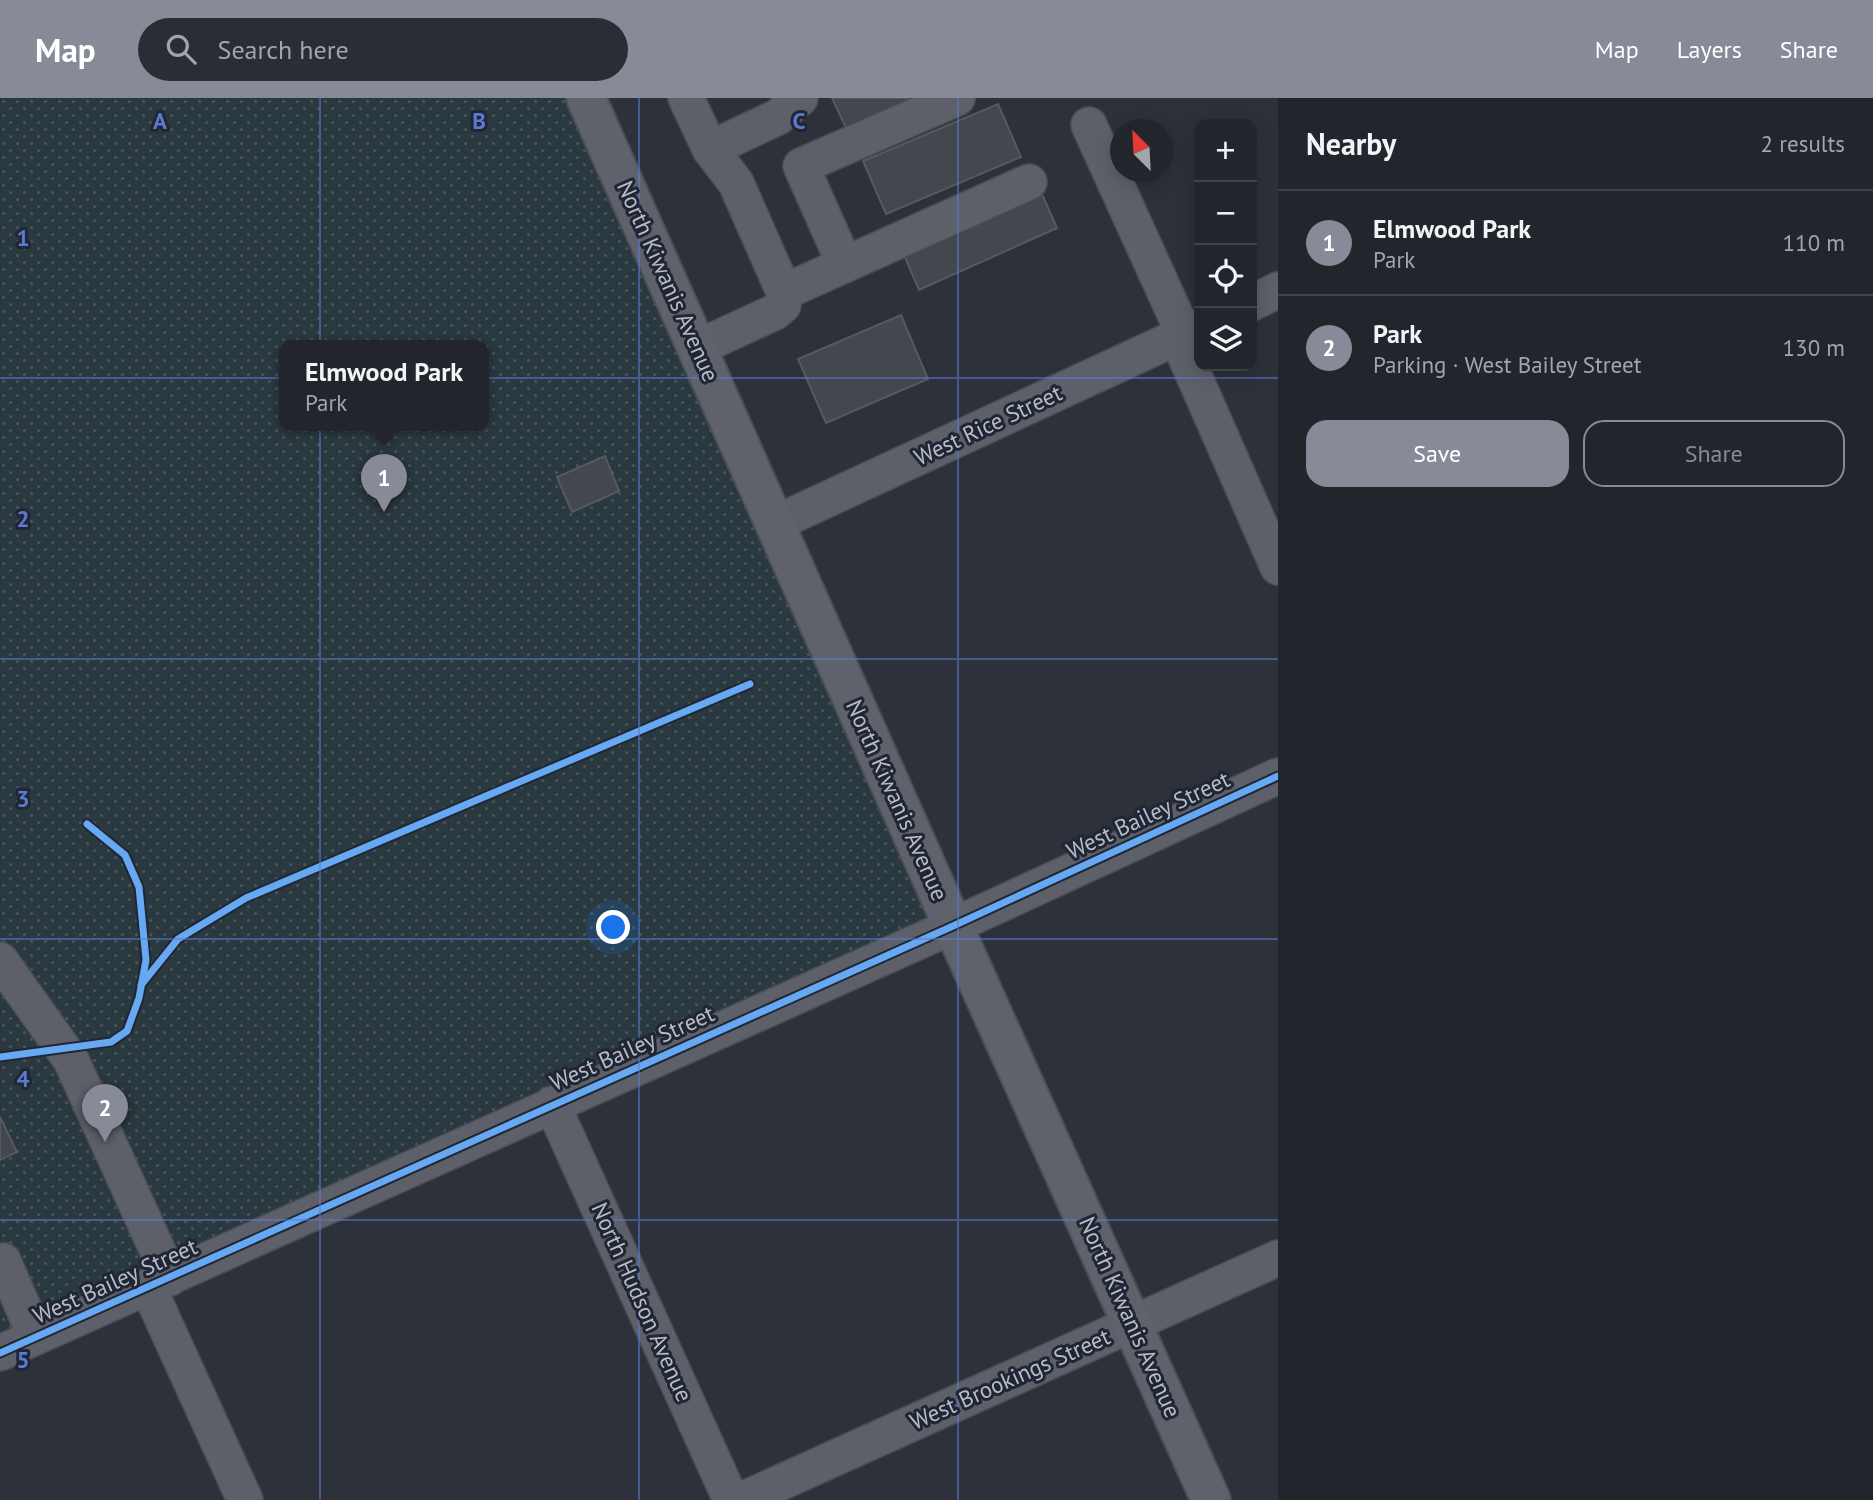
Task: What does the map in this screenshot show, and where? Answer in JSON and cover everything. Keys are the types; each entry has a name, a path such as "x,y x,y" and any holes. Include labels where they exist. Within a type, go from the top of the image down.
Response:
{"main road":[{"name":"North Kiwanis Avenue","path":"586,98 953,926 1212,1500"}],"street":[{"path":"685,98 710,149 736,183 784,292 783,305 775,312 698,348"},
{"path":"801,166 957,98"},
{"path":"710,149 789,108 801,166 845,264"},
{"path":"1089,125 1187,333 1278,568"},
{"path":"784,292 1029,182"},
{"path":"1257,300 1278,290"},
{"name":"West Rice Street","path":"776,523 1187,333"},
{"name":"West Bailey Street","path":"0,1353 953,926 1278,776"},
{"path":"0,960 71,1060 244,1500"},
{"name":"North Hudson Avenue","path":"552,1104 731,1500"},
{"name":"West Brookings Street","path":"742,1500 1278,1258"},
{"path":"3,1261 36,1337"}],"shaded area":[{"path":"0,98 585,98 953,926 0,1359"}],"building":[{"path":"832,98 913,98 846,128"},
{"path":"998,104 1021,157 886,214 863,161"},
{"path":"1041,192 1057,228 919,290 903,253"},
{"path":"901,315 928,379 826,423 798,359"},
{"path":"605,456 619,491 572,512 557,477"},
{"path":"0,1117 17,1152 0,1160"}],"cycle path":[{"path":"141,985 178,939 246,898 750,684"},
{"path":"0,1353 953,926 1278,776"},
{"path":"0,1057 111,1042 127,1031 139,998 146,960 139,887 125,855 87,824"}],"place":[{"name":"Elmwood Park","path":"384,512"},
{"name":"Park","path":"105,1142"}]}
